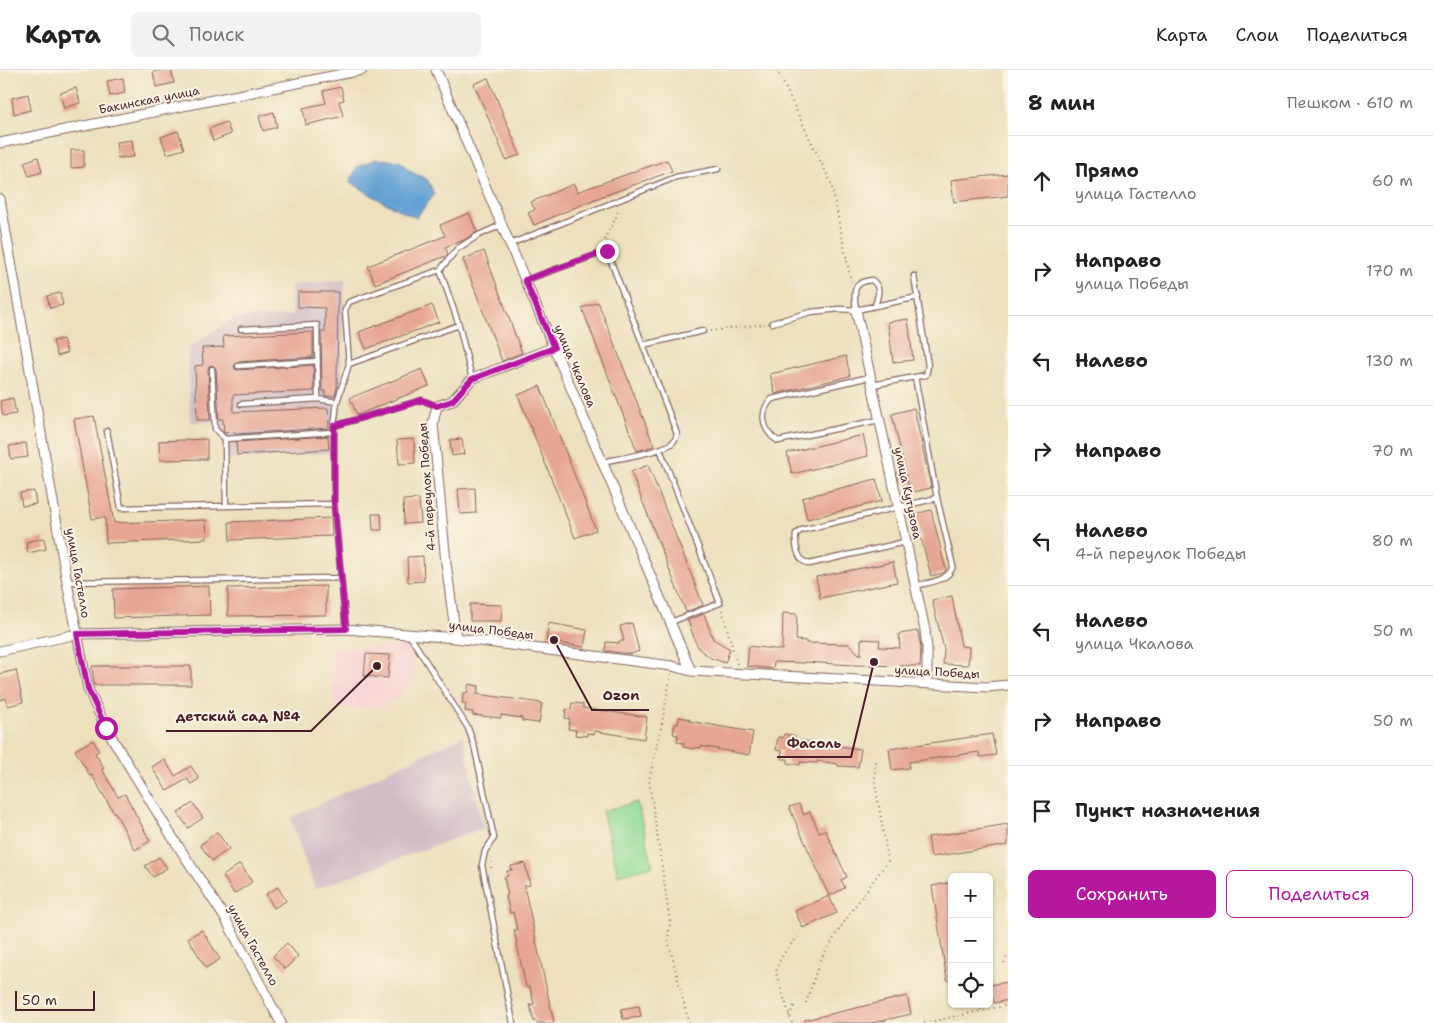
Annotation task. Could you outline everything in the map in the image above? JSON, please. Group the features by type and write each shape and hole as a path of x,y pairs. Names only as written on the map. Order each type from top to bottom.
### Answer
{"street":[{"name":"Бакинская улица","path":"0,143 362,70"},
{"name":"улица Чкалова","path":"436,70 691,671"},
{"name":"улица Гастелло","path":"0,199 67,582 88,689 106,728 171,835 225,918 281,1023"},
{"name":"улица Кутузова","path":"856,310 927,648 927,683"},
{"name":"4-й переулок Победы","path":"456,638 446,563 433,423 437,406 452,401 472,379 554,348"},
{"name":"улица Победы","path":"0,650 77,634 346,629 456,638 672,666 691,671 987,687 1008,685"}],"lane":[{"path":"510,244 676,177 718,169"},
{"path":"346,629 334,504 333,429 337,402 349,364 345,310 349,302 440,270 457,249 479,235 501,225"},
{"path":"525,280 607,251 677,434 676,440 672,444 660,449 602,462"},
{"path":"440,270 459,324 472,379"},
{"path":"879,420 778,441 770,436 765,426 763,414 766,404 772,399 871,381 926,375 928,366 914,276"},
{"path":"856,310 854,292 858,284 864,281 872,280 878,286 879,292 876,306"},
{"path":"772,323 811,312 839,309 856,310 918,297"},
{"path":"349,364 459,324"},
{"path":"241,329 317,325 318,399"},
{"path":"643,345 703,331"},
{"path":"238,366 318,361"},
{"path":"212,369 215,429 225,439 226,506"},
{"path":"915,377 937,498 953,566 951,573 945,578 915,586"},
{"path":"241,404 318,399 337,402"},
{"path":"225,439 333,429 422,400 437,406"},
{"path":"107,431 120,508 334,504"},
{"path":"660,449 720,603 670,622"},
{"path":"905,542 809,564 800,558 795,542 796,534 802,530 937,498"},
{"path":"67,582 340,578"},
{"path":"409,634 468,728 474,745 494,838 485,851 482,865 513,1023"}],"path":[{"path":"777,70 831,183 854,292"},
{"path":"607,251 604,242 606,234 618,216 617,201"},
{"path":"703,331 772,323"},
{"path":"720,603 740,674"},
{"path":"672,666 649,780 670,922 668,940 689,1023"},
{"path":"806,1003 820,960 850,913 888,861 875,782 875,759"},
{"path":"795,1005 789,1016 792,1023 787,1012 776,968 798,937"},
{"path":"1004,963 1008,954"},
{"path":"924,1023 1008,1005"}],"shaded area":[{"path":"345,280 341,393 334,453 228,459 218,423 190,422 188,348 234,318 292,316 291,285"},
{"path":"409,646 415,681 400,695 384,707 335,709 330,648"},
{"path":"463,736 483,828 315,889 290,818"}],"green space":[{"path":"637,802 653,866 618,875 602,811"}],"water":[{"path":"375,159 400,161 410,171 428,180 434,195 416,218 383,202 350,182 357,167"}],"building":[{"path":"171,70 174,83 156,87 153,72"},
{"path":"123,78 125,93 110,96 107,81"},
{"path":"488,78 520,155 506,160 474,84"},
{"path":"341,87 344,100 339,101 343,116 306,125 303,108 326,103 323,91"},
{"path":"76,88 80,103 64,108 60,93"},
{"path":"28,94 31,110 14,114 12,98"},
{"path":"274,112 277,127 263,131 259,116"},
{"path":"226,122 231,134 213,141 209,129"},
{"path":"178,131 184,149 167,154 161,137"},
{"path":"132,140 134,157 118,158 116,142"},
{"path":"71,150 84,150 84,167 71,168"},
{"path":"38,157 42,172 29,176 24,162"},
{"path":"667,160 672,171 595,199 534,225 528,213 535,210 531,202 574,184 577,192"},
{"path":"1008,174 1008,196 954,202 951,180"},
{"path":"469,213 477,232 464,240 445,247 448,254 446,256 375,284 368,266 445,236 440,225"},
{"path":"484,251 522,353 502,361 463,259"},
{"path":"298,292 338,292 337,387 335,396 325,396 325,391 322,391 321,332 325,332 325,308 298,307"},
{"path":"60,293 63,305 50,308 47,296"},
{"path":"598,302 654,446 637,451 582,308"},
{"path":"432,305 439,322 366,349 359,332"},
{"path":"908,319 913,360 893,362 888,322"},
{"path":"313,332 313,357 238,362 234,366 238,370 313,365 314,391 233,395 233,412 328,408 329,428 235,434 235,432 224,433 223,419 219,419 216,369 212,365 208,369 210,420 197,420 195,366 203,365 202,348 224,347 223,336"},
{"path":"63,339 67,353 57,356 53,341"},
{"path":"846,356 850,376 775,394 770,374"},
{"path":"422,369 429,386 357,415 350,398"},
{"path":"540,386 596,530 575,538 518,395"},
{"path":"13,398 16,414 3,416 0,401"},
{"path":"914,408 931,488 910,493 892,414"},
{"path":"94,416 114,523 206,520 207,539 106,543 105,517 92,519 74,419"},
{"path":"863,435 868,456 792,474 787,453"},
{"path":"328,436 329,449 237,455 236,442"},
{"path":"207,439 207,459 160,460 159,441"},
{"path":"414,439 415,463 399,464 397,440"},
{"path":"462,439 464,454 452,456 450,440"},
{"path":"26,443 28,457 11,459 9,446"},
{"path":"648,465 703,605 686,612 631,472"},
{"path":"876,479 882,501 807,519 802,498"},
{"path":"475,488 476,513 460,514 458,489"},
{"path":"34,491 36,504 22,506 20,493"},
{"path":"419,499 421,523 404,524 403,500"},
{"path":"931,510 946,570 943,573 931,576 915,514"},
{"path":"372,514 381,514 382,530 373,530"},
{"path":"331,518 332,536 230,540 229,522"},
{"path":"44,538 46,549 28,553 26,542"},
{"path":"423,556 424,581 408,582 407,557"},
{"path":"893,562 897,582 820,598 816,577"},
{"path":"209,586 210,615 114,618 113,589"},
{"path":"326,586 326,615 228,616 228,588"},
{"path":"952,596 961,646 969,647 968,665 943,664 944,649 932,600"},
{"path":"470,604 502,605 501,621 470,621"},
{"path":"783,613 797,614 796,640 806,641 806,643 849,644 861,656 861,639 880,640 879,647 900,648 899,634 918,631 921,648 920,666 774,662 773,669 747,666 749,646 782,650"},
{"path":"704,614 713,639 730,649 725,663 711,658 700,650 695,641 688,620"},
{"path":"549,623 587,630 584,647 546,641"},
{"path":"632,623 639,651 631,654 605,651 606,642 619,643 619,641 624,641 620,626"},
{"path":"366,654 390,655 388,678 364,676"},
{"path":"92,666 191,666 191,685 94,685"},
{"path":"16,670 23,702 8,706 6,698 0,700 0,674"},
{"path":"469,684 479,686 477,694 542,703 539,723 522,721 522,718 501,715 501,718 472,715 473,712 465,711 466,703 462,703 463,693 467,693"},
{"path":"572,703 583,704 583,708 647,717 644,739 594,731 594,734 587,733 587,736 575,735 576,730 568,729 570,719 565,718 566,709 571,710"},
{"path":"679,717 690,719 689,721 753,732 749,755 701,746 701,748 695,747 695,749 683,747 684,743 677,742 678,735 673,734"},
{"path":"784,734 795,736 795,740 861,749 858,767 838,766 838,764 817,761 817,763 800,762 800,765 788,763 788,759 781,759 782,751 776,750 778,737 783,738"},
{"path":"992,734 996,755 980,757 979,752 909,762 909,768 892,770 889,749"},
{"path":"93,740 99,751 95,753 104,768 102,769 118,797 125,794 150,841 135,850 115,812 75,750"},
{"path":"164,759 175,776 191,766 199,779 191,784 187,779 167,791 152,767"},
{"path":"193,803 203,818 188,828 178,813"},
{"path":"799,804 804,815 810,812 819,832 825,830 847,877 841,880 845,888 829,896 789,807"},
{"path":"1008,824 1008,845 931,857 928,837"},
{"path":"217,832 229,849 212,861 200,845"},
{"path":"159,857 167,868 153,877 145,866"},
{"path":"525,863 530,885 524,886 554,1023 537,1023 534,1021 530,1005 534,1004 530,987 526,987 514,930 517,930 513,912 510,913 506,896 508,895 504,877 508,876 507,871 512,870 511,866"},
{"path":"240,864 252,882 234,894 223,876"},
{"path":"948,883 948,980 947,980 932,886"},
{"path":"278,887 286,901 274,908 266,894"},
{"path":"829,896 837,913 803,928 795,911"},
{"path":"202,930 220,959 206,968 188,938"},
{"path":"287,943 298,956 285,969 273,956"},
{"path":"1008,982 1008,1000 994,1003 993,984"},
{"path":"907,996 911,1014 873,1023 805,1023 805,1020"},
{"path":"639,1006 641,1017 623,1019 621,1009"}],"place":[{"name":"Ozon","path":"554,640"},
{"name":"Фасоль","path":"874,662"},
{"name":"детский сад №4","path":"377,666"}],"route":[{"path":"106,728 88,689 77,634 346,629 334,504 334,426 422,400 437,406 452,401 472,379 554,348 525,280 607,251"}]}
